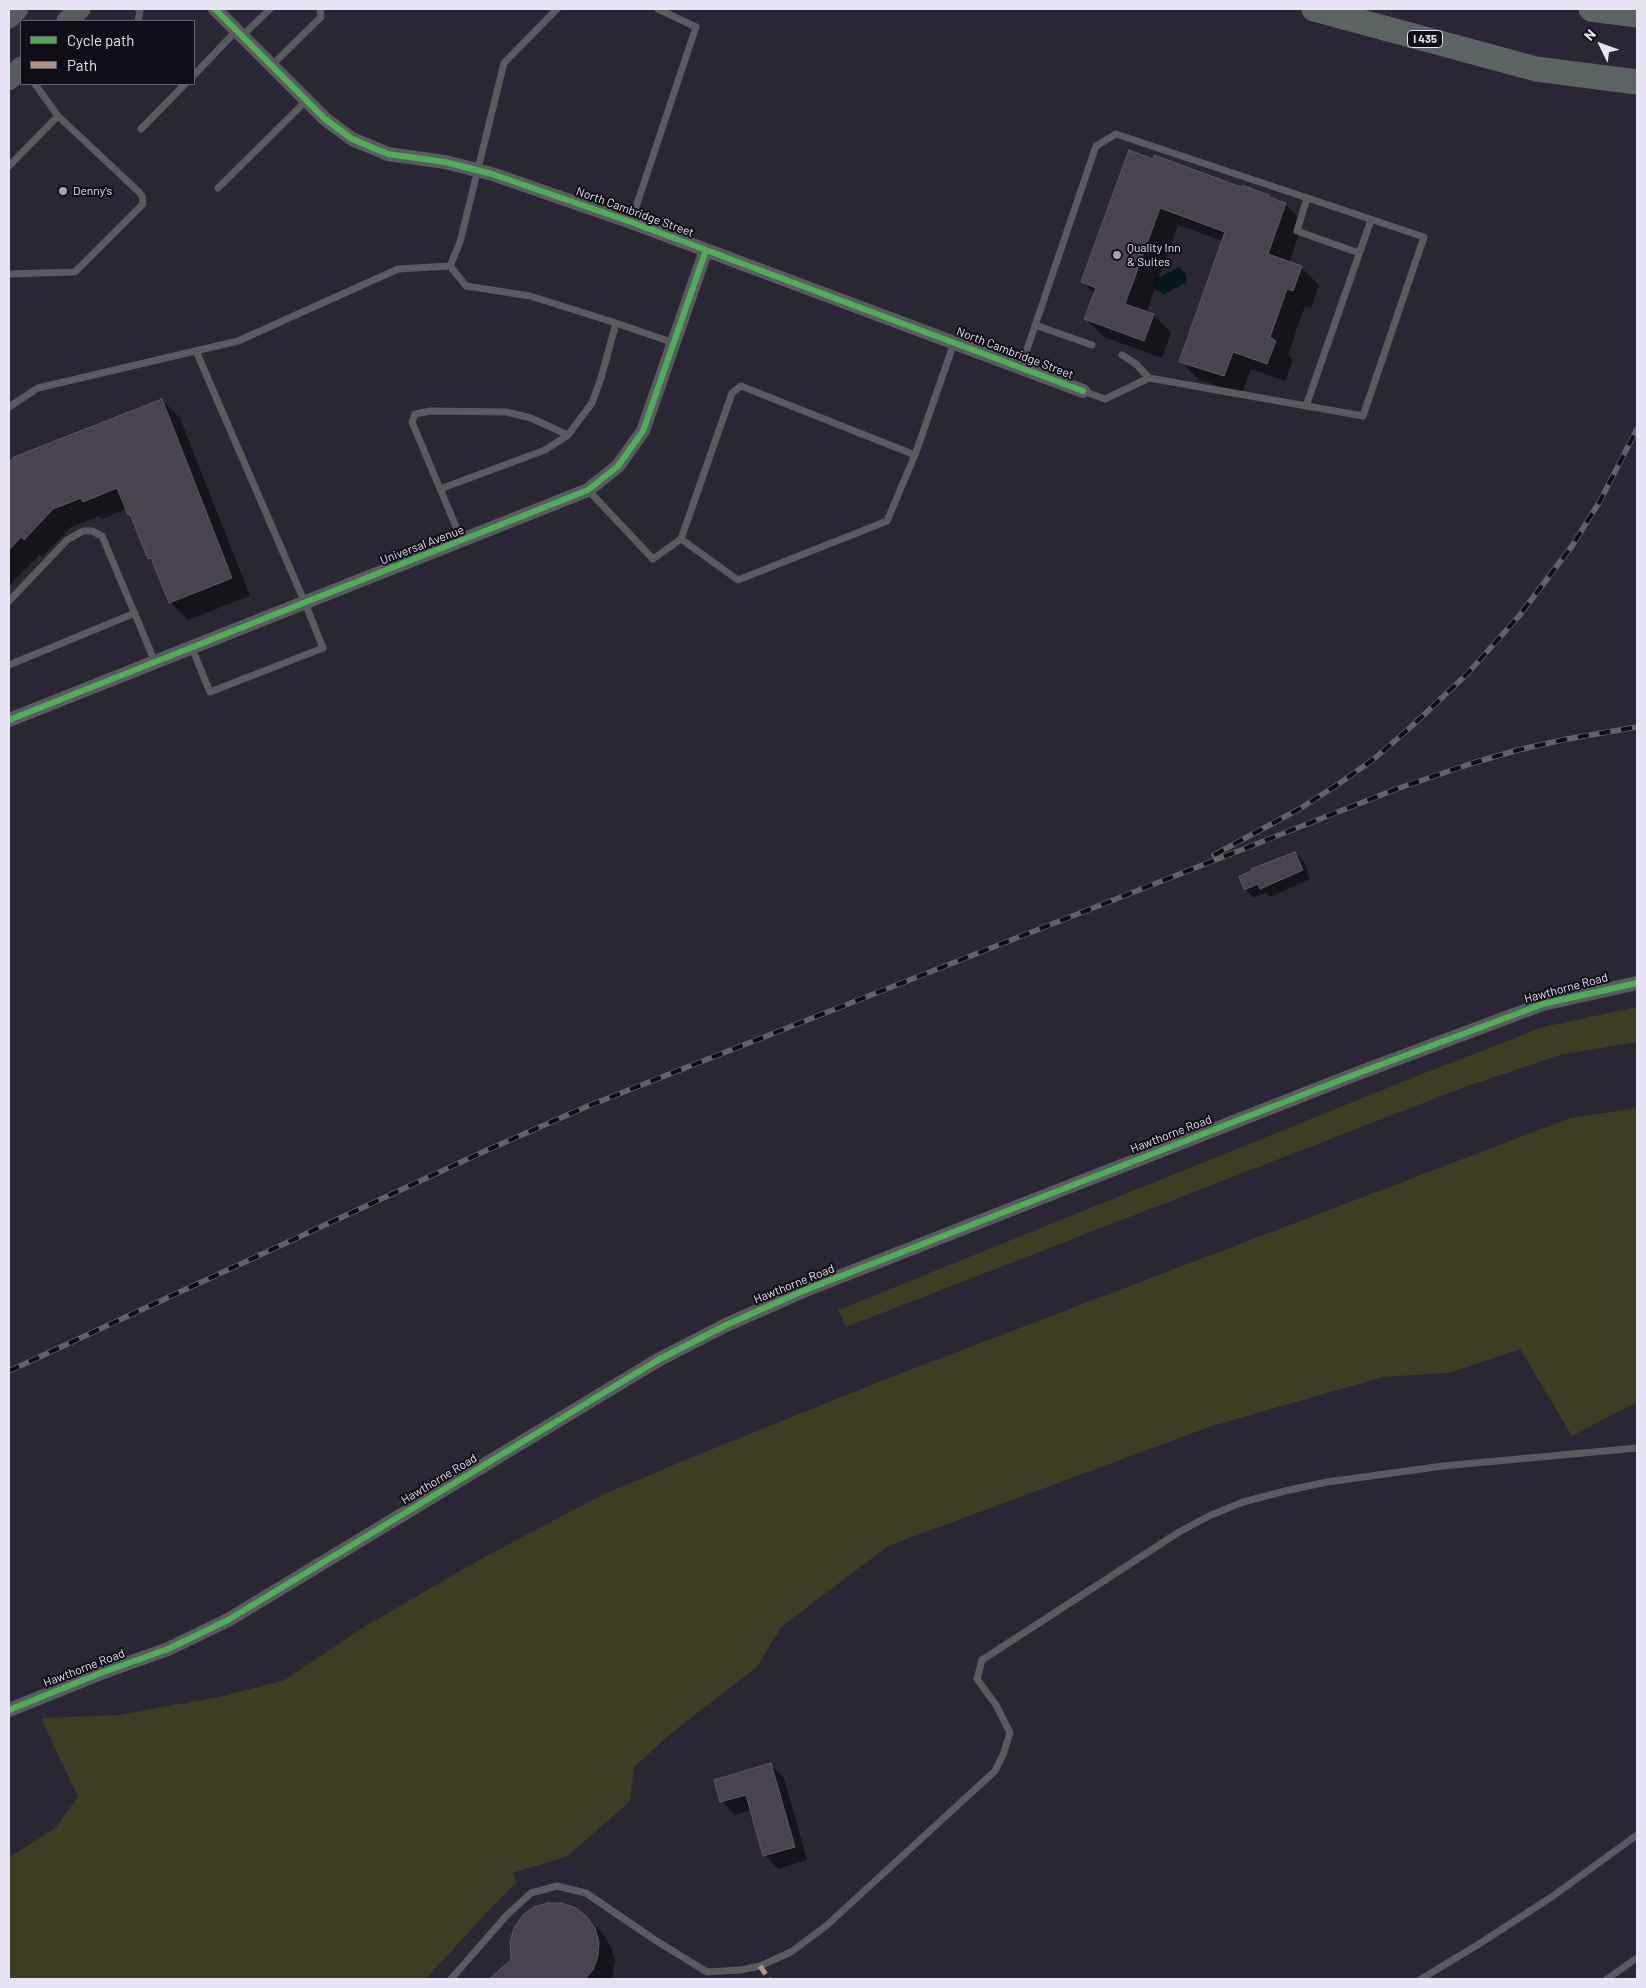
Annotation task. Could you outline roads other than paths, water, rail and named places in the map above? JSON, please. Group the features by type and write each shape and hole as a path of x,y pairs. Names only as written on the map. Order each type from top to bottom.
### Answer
{"highway":[{"name":"I 435","path":"1314,9 1536,69 1637,82"},
{"path":"1591,9 1637,14"}],"main road":[{"path":"9,18 18,9"},
{"path":"69,20 80,9"}],"street":[{"name":"North Cambridge Street","path":"215,9 325,119 360,143 388,154 445,162 477,170 631,222 1083,391"},
{"name":"Universal Avenue","path":"9,720 588,490 618,466 643,431 706,250"},
{"name":"Hawthorne Road","path":"9,1710 101,1673 168,1649 228,1620 658,1360 726,1325 803,1291 1374,1067 1543,1004 1637,983"}],"lane":[{"path":"195,74 239,33 270,9"},
{"path":"272,65 321,17 320,9"},
{"path":"450,266 460,242 504,62 557,9"},
{"path":"631,222 696,27 658,9"},
{"path":"9,274 75,272 143,204 142,196 139,192 58,116 36,85"},
{"path":"141,129 184,85"},
{"path":"218,188 307,100"},
{"path":"9,166 58,116"},
{"path":"1021,367 1096,146 1116,134 1424,237 1363,416 1148,378 1105,399 1083,391"},
{"path":"1307,198 1297,231 1360,253"},
{"path":"1306,406 1371,220"},
{"path":"450,266 466,286 530,296 674,343"},
{"path":"9,407 38,388 238,342 398,269 450,266"},
{"path":"440,489 545,450 568,434 592,403 616,323"},
{"path":"1035,324 1092,345"},
{"path":"681,539 738,580 887,521 915,455 954,342"},
{"path":"192,648 210,692 322,648 305,603 196,351"},
{"path":"1122,355 1136,364 1148,378"},
{"path":"588,490 652,559 681,539 732,393 741,386 915,455"},
{"path":"462,541 412,422 415,414 430,411 506,412 531,418 568,434"},
{"path":"9,600 67,540 83,531 92,531 102,536 155,662"},
{"path":"9,665 135,613"},
{"path":"451,1979 507,1915 531,1893 557,1886 586,1893 655,1940 707,1972 740,1970 760,1966 791,1952 826,1926 995,1771 1003,1755 1010,1733 996,1705 977,1679 982,1660 1179,1532 1209,1516 1243,1502 1326,1482 1443,1466 1637,1448"},
{"path":"1421,1979 1553,1896 1637,1835"},
{"path":"1607,1979 1637,1958"}],"railway":[{"path":"1214,855 1301,808 1374,759 1467,674 1519,616 1572,546 1600,501 1637,429"},
{"path":"9,1371 485,1151 588,1106 1399,788 1518,750 1567,739 1637,727"}],"place":[{"name":"Denny's","path":"63,191"},
{"name":"Quality Inn & Suites","path":"1117,255"}]}
